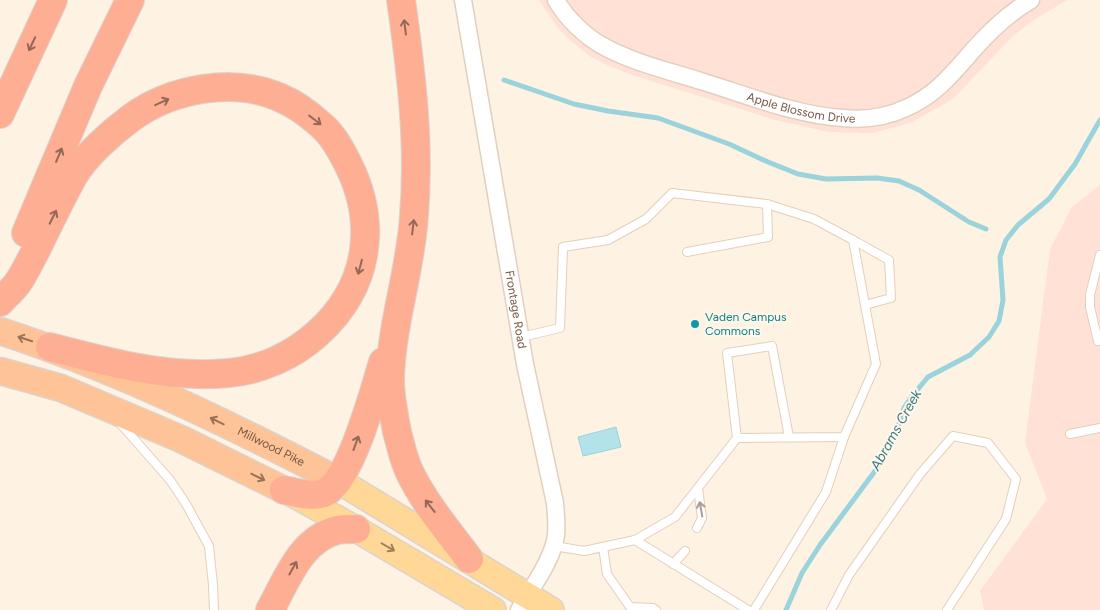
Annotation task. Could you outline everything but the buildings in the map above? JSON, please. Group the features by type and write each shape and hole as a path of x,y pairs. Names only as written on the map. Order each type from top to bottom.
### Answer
{"highway":[{"path":"0,114 53,0"},
{"path":"0,297 88,86 130,0"},
{"path":"401,0 412,96 415,170 414,215 392,357 390,381 392,409 400,445 410,473 424,498 469,559"},
{"path":"0,302 20,281 75,173 112,134 132,118 149,108 169,98 192,92 214,88 239,88 281,98 301,109 323,126 332,138 355,179 363,202 365,225 364,254 357,279 346,302 329,324 308,342 286,356 260,367 232,373 201,375 162,372 50,347"},
{"path":"0,371 61,388 181,439 284,490 304,494 318,494 326,492 339,481 351,457 366,416 399,310"},
{"name":"Millwood Pike","path":"0,331 50,347 180,403 339,481"},
{"path":"270,610 300,555 312,542 338,530 356,528"}],"main road":[{"name":"Millwood Pike","path":"339,481 469,559 523,602 550,610"},
{"path":"284,490 356,528 493,610"}],"street":[{"name":"Frontage Road","path":"463,0 521,336 557,521 554,546 523,602"},
{"name":"Apple Blossom Drive","path":"556,0 569,18 599,44 637,61 779,106 831,117 862,118 888,114 904,109 934,92 951,77 973,50 1001,22 1031,0"}],"lane":[{"path":"521,336 560,328 563,247 608,240 646,219 672,193 767,204 814,219 889,260 891,298 865,305"},
{"path":"687,252 768,237 767,204"},
{"path":"754,610 826,492 844,437 876,364 853,240"},
{"path":"1098,341 1090,307 1090,295 1100,255"},
{"path":"554,546 584,551 635,540 675,517 737,438 727,353 772,346 789,437"},
{"path":"106,407 170,480 186,504 209,546 214,610"},
{"path":"1070,434 1100,428"},
{"path":"831,610 849,574 920,474 953,436 988,443 1016,479 1006,519 947,610"},
{"path":"737,438 844,437"},
{"path":"697,528 702,518 698,489"},
{"path":"635,540 748,610"},
{"path":"603,547 607,574 629,608 653,608 656,610"},
{"path":"673,564 685,551"}],"shaded area":[{"path":"539,0 1067,0 1034,20 1013,36 954,98 910,123 873,133 863,133 829,132 775,120 609,66 591,57 573,43 558,28"},
{"path":"1100,185 1100,610 984,610 980,591 1047,499 1025,443 1050,249 1072,207"}],"water":[{"path":"616,427 621,447 583,456 578,437"}],"waterway":[{"path":"504,80 574,104 658,118 729,144 798,174 826,179 877,178 899,181 919,190 969,222 986,229"},
{"name":"Abrams Creek","path":"786,610 802,573 820,545 875,471 894,439 904,408 913,395 928,377 970,355 989,337 999,321 1003,300 1000,257 1006,240 1018,225 1049,199 1075,164 1100,120"}],"place":[{"name":"Vaden Campus Commons","path":"695,324"}]}
